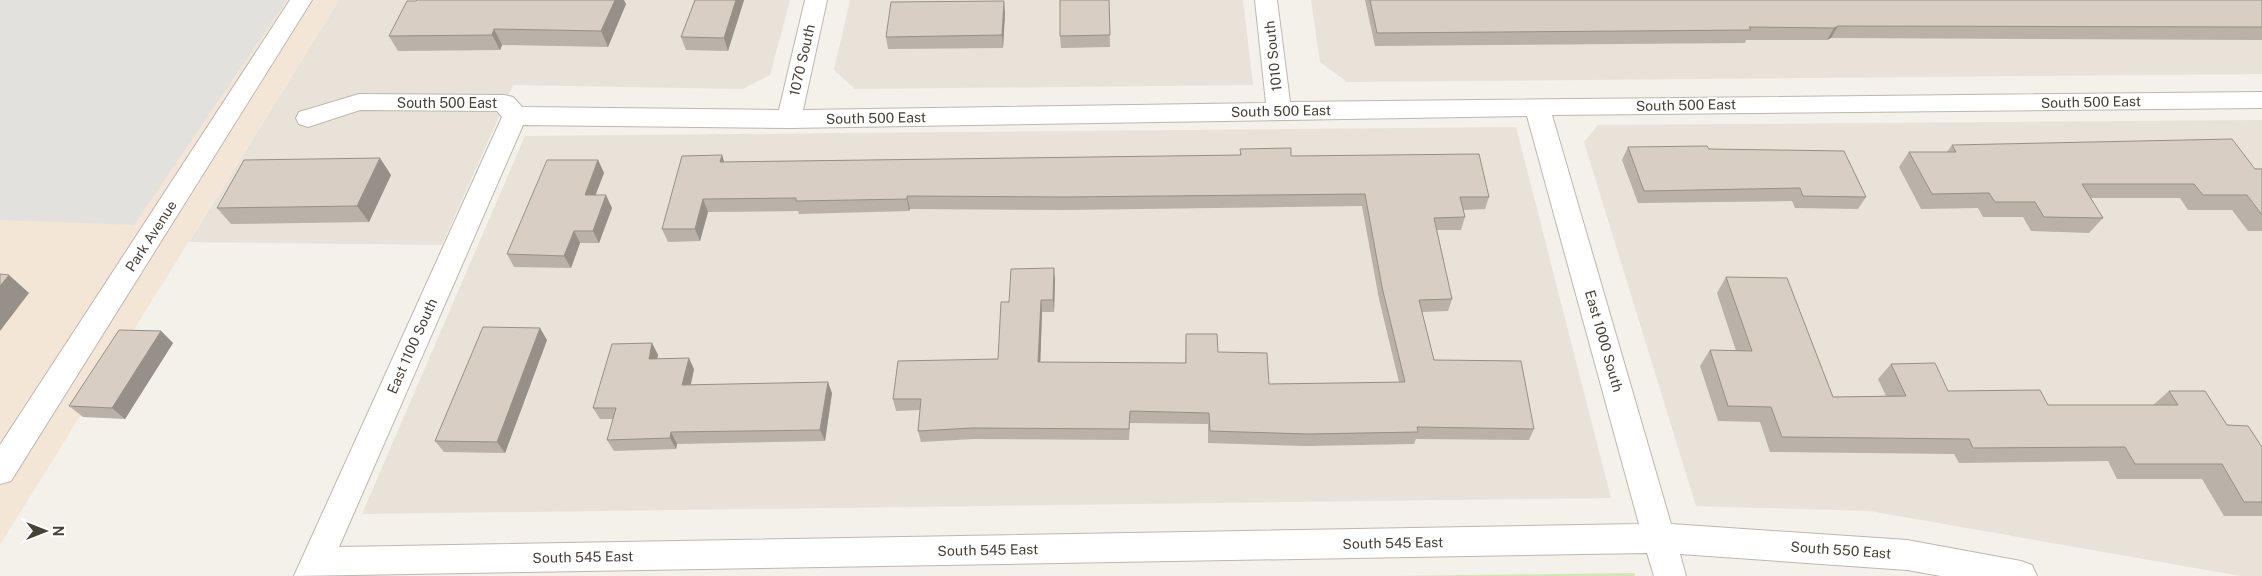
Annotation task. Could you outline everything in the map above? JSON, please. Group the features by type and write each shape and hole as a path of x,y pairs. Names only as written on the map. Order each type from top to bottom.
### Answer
{"street":[{"name":"Park Avenue","path":"0,471 301,0"},
{"name":"1070 South","path":"789,119 816,0"},
{"name":"1010 South","path":"1266,0 1279,112"},
{"name":"South 500 East","path":"308,118 359,102 504,104 515,116 789,119 1537,107 2262,100"},
{"name":"East 1000 South","path":"1537,107 1670,576"},
{"name":"East 1100 South","path":"313,569 515,116"},
{"name":"South 545 East","path":"313,569 1659,538"},
{"name":"South 550 East","path":"1659,538 1907,555 2021,576"}],"shaded area":[{"path":"0,0 339,0 0,545"},
{"path":"0,0 287,0 134,225 0,220"},
{"path":"339,0 790,0 770,75 743,89 513,85 442,245 189,242"},
{"path":"850,0 1243,0 1253,85 855,89 834,70"},
{"path":"1311,0 2262,0 2262,74 1347,82 1320,62"},
{"path":"2262,120 2262,576 2241,576 1870,511 1696,506 1584,142 1598,125"},
{"path":"1516,127 1611,498 362,514 525,136"}],"green space":[{"path":"1634,573 1635,576 1397,576"}],"building":[{"path":"615,0 601,31 494,29 492,35 389,36 407,1"},
{"path":"695,0 736,0 724,38 681,37"},
{"path":"1060,0 1109,0 1110,35 1060,36"},
{"path":"1370,0 2262,0 2262,27 1838,26 1834,28 1749,27 1751,30 1377,33"},
{"path":"1004,1 1002,35 886,37 891,2"},
{"path":"2232,139 2255,169 2262,169 2262,215 2247,195 2203,195 2194,184 2082,184 2103,218 2044,217 2035,202 1995,202 1989,193 1932,194 1909,152 1956,152 1952,145"},
{"path":"1707,146 1709,149 1844,151 1866,197 1803,196 1800,188 1644,191 1628,147"},
{"path":"1291,148 1291,156 1479,154 1489,197 1460,197 1465,217 1434,218 1452,299 1419,300 1434,360 1521,361 1534,429 1417,427 1418,432 1308,434 1210,431 1209,413 1130,411 1129,429 972,428 918,431 921,399 893,399 898,361 998,359 1001,302 1009,302 1011,269 1054,268 1053,300 1041,300 1038,362 1186,363 1186,334 1217,334 1218,352 1267,353 1269,384 1405,382 1382,287 1365,194 1063,197 907,196 907,199 796,201 796,198 703,199 695,229 662,229 682,156 722,155 720,162 1241,155 1240,149"},
{"path":"380,158 357,206 217,208 244,160"},
{"path":"547,160 598,160 585,195 606,195 593,231 574,231 564,256 507,254"},
{"path":"0,274 9,275 0,286"},
{"path":"1726,277 1787,278 1833,397 1906,396 1891,364 1935,363 1948,391 2040,390 2048,405 2178,405 2169,391 2205,391 2227,425 2248,426 2262,447 2262,502 2244,502 2222,464 2135,464 2125,447 1973,448 1969,439 1782,437 1771,407 1728,406 1710,350 1752,351"},
{"path":"483,327 540,328 497,442 435,441"},
{"path":"119,330 161,331 112,408 69,406"},
{"path":"652,343 649,359 689,358 682,385 828,382 820,430 671,432 670,438 607,440 616,408 593,408 612,344"}]}
